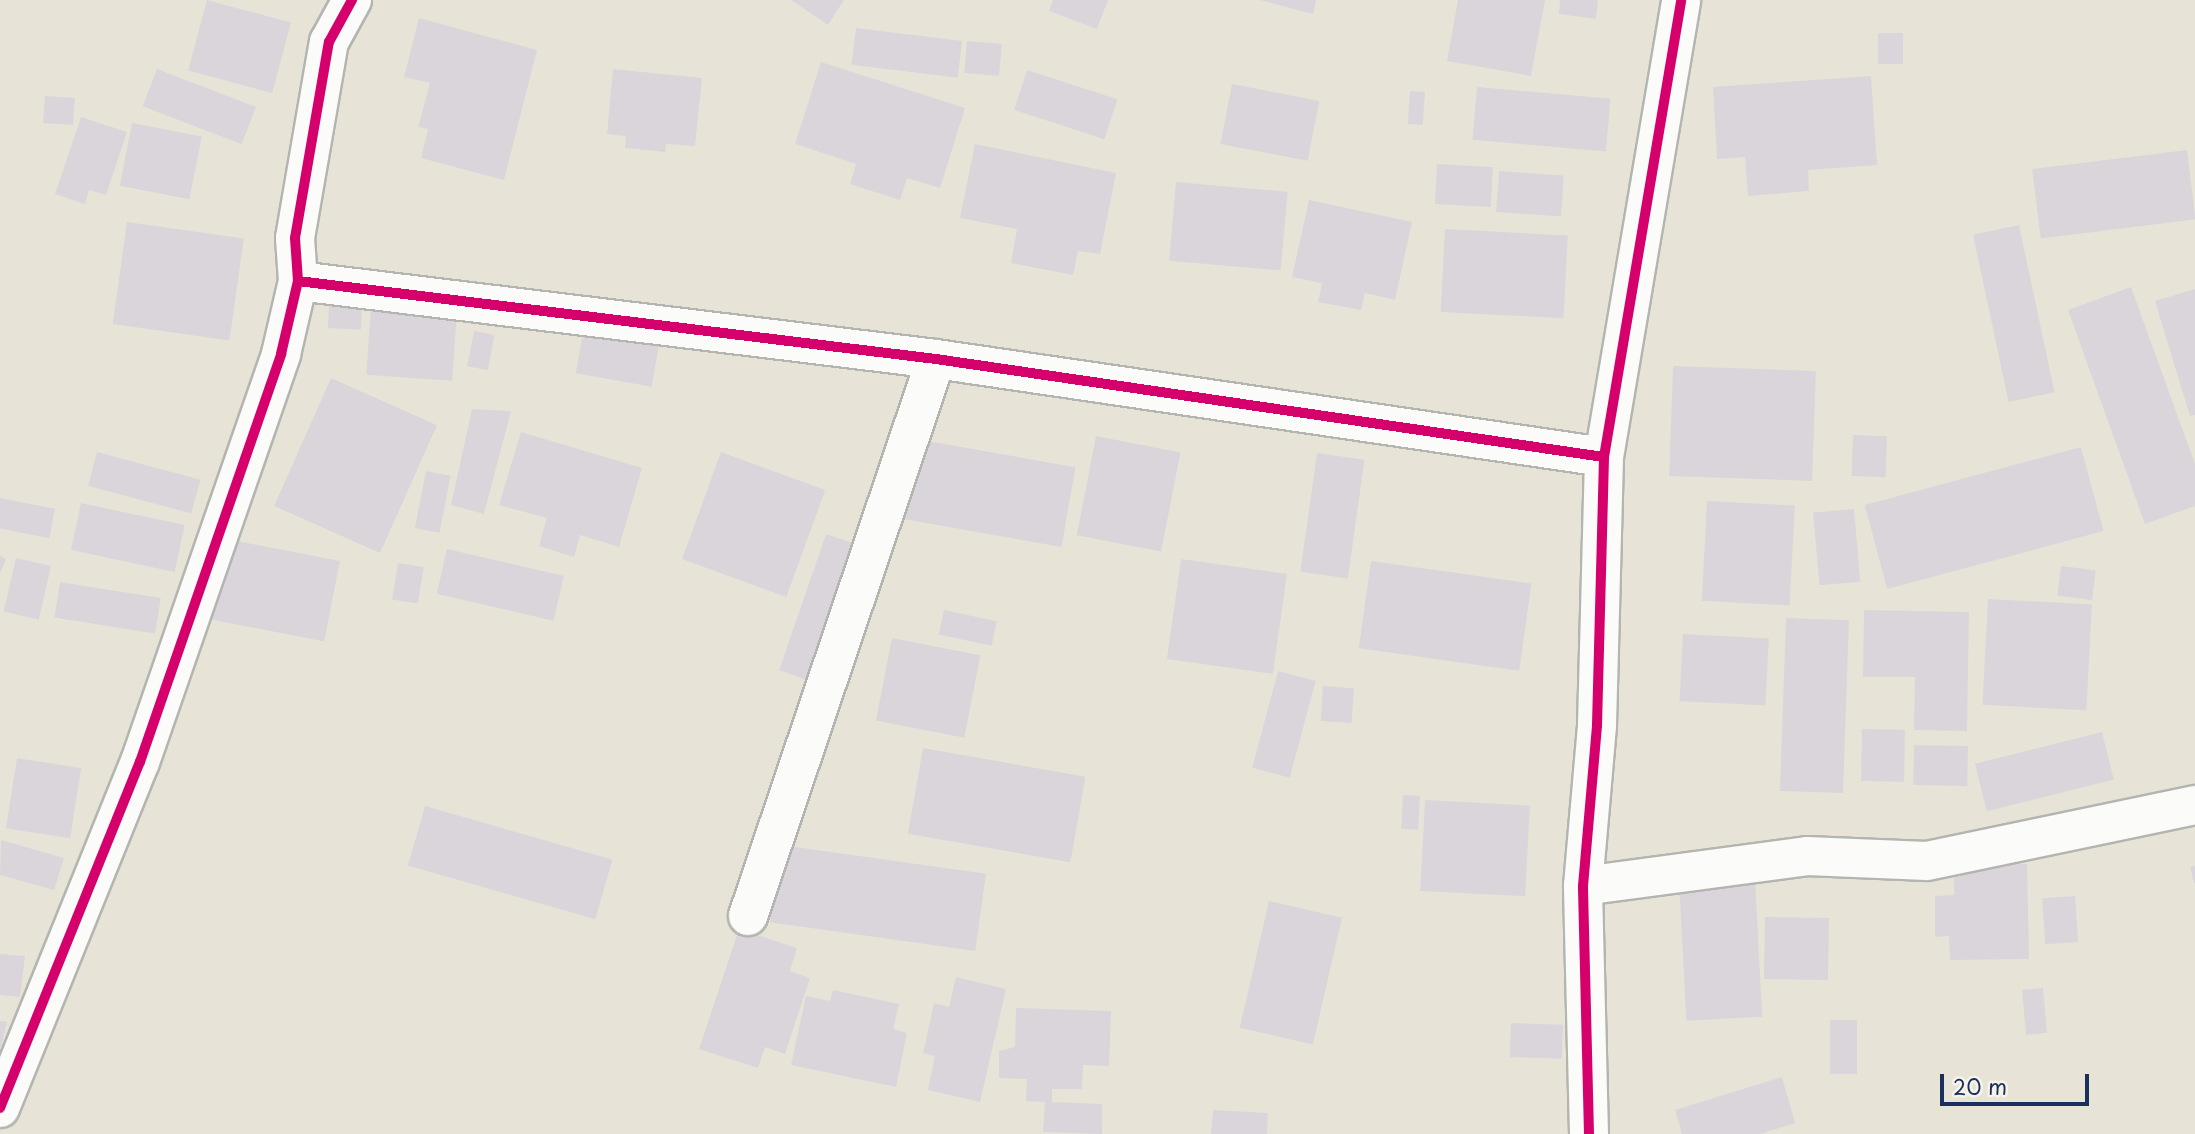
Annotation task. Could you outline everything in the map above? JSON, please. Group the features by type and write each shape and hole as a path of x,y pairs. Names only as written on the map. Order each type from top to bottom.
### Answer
{"street":[{"path":"0,1108 140,762 281,354 298,281 295,238 329,42 352,0"},
{"path":"1589,1134 1583,886 1597,724 1604,457 1681,0"},
{"path":"298,281 936,359 1604,457"},
{"path":"748,916 936,359"},
{"path":"1583,886 1807,856 1927,861 2195,806"}],"building":[{"path":"207,0 291,23 272,93 188,71"},
{"path":"791,0 844,0 828,25"},
{"path":"1053,0 1108,0 1097,29 1049,11"},
{"path":"1260,0 1316,0 1313,14"},
{"path":"1458,0 1545,0 1531,76 1447,61"},
{"path":"1560,0 1598,0 1596,19 1559,14"},
{"path":"419,18 537,50 504,180 421,158 428,129 418,127 430,83 404,77"},
{"path":"856,28 962,41 958,78 851,65"},
{"path":"1878,33 1903,33 1903,64 1878,64"},
{"path":"967,41 1002,44 999,76 964,73"},
{"path":"821,62 965,108 940,188 907,178 900,200 850,184 856,164 795,144"},
{"path":"157,69 256,107 242,144 143,106"},
{"path":"613,69 702,78 695,146 666,144 665,152 625,148 626,136 607,134"},
{"path":"1027,70 1117,99 1104,139 1014,110"},
{"path":"1871,76 1877,165 1808,170 1809,191 1748,196 1745,157 1717,159 1713,87"},
{"path":"1232,84 1319,101 1308,161 1220,144"},
{"path":"1477,87 1610,99 1606,151 1472,140"},
{"path":"1410,91 1425,92 1423,125 1408,124"},
{"path":"45,96 75,98 73,125 43,123"},
{"path":"81,117 127,132 106,195 89,190 85,204 55,194"},
{"path":"132,123 202,137 189,199 120,186"},
{"path":"975,144 1116,173 1100,254 1078,251 1073,275 1011,263 1017,229 960,218"},
{"path":"2187,150 2195,220 2041,238 2032,169"},
{"path":"1437,164 1493,167 1491,207 1435,204"},
{"path":"1499,171 1564,176 1561,216 1496,212"},
{"path":"1176,182 1288,192 1281,270 1169,261"},
{"path":"1309,200 1412,222 1395,300 1365,293 1361,310 1318,302 1322,283 1292,277"},
{"path":"127,222 244,238 230,340 113,324"},
{"path":"2019,225 2055,392 2009,402 1973,235"},
{"path":"1445,229 1568,235 1563,318 1441,312"},
{"path":"2131,287 2195,464 2195,506 2145,524 2068,310"},
{"path":"2195,289 2195,415 2190,416 2155,301"},
{"path":"372,293 458,299 452,381 366,375"},
{"path":"329,305 362,307 361,330 328,328"},
{"path":"584,327 660,340 652,387 576,373"},
{"path":"474,331 495,335 488,370 467,366"},
{"path":"1673,366 1816,371 1812,481 1669,476"},
{"path":"331,378 437,425 380,553 274,506"},
{"path":"472,409 511,411 484,514 451,505"},
{"path":"521,432 642,468 619,547 580,535 574,557 539,546 547,518 499,505"},
{"path":"1853,435 1887,436 1886,477 1852,476"},
{"path":"1096,436 1180,452 1161,552 1077,535"},
{"path":"916,439 1076,467 1061,547 902,519"},
{"path":"2081,447 2104,531 1887,589 1865,505"},
{"path":"97,452 200,480 191,514 88,486"},
{"path":"721,452 825,490 786,597 682,559"},
{"path":"1317,453 1365,460 1348,579 1300,572"},
{"path":"426,471 451,476 439,533 415,528"},
{"path":"0,498 55,509 49,538 0,529"},
{"path":"1707,501 1795,506 1790,605 1702,601"},
{"path":"81,503 185,525 175,572 71,550"},
{"path":"1854,509 1860,582 1820,585 1813,513"},
{"path":"826,534 855,544 808,680 779,670"},
{"path":"227,539 340,561 324,641 211,619"},
{"path":"447,549 564,576 554,621 437,594"},
{"path":"0,556 6,559 0,573"},
{"path":"16,558 51,566 39,620 4,612"},
{"path":"1181,559 1287,574 1273,674 1167,659"},
{"path":"1371,561 1531,584 1519,671 1359,648"},
{"path":"398,563 424,567 418,604 392,600"},
{"path":"2061,566 2096,570 2092,600 2057,596"},
{"path":"60,582 161,598 155,634 54,618"},
{"path":"1988,599 2092,604 2086,710 1982,705"},
{"path":"944,610 997,621 992,646 939,634"},
{"path":"1864,610 1969,612 1967,731 1914,730 1915,677 1863,677"},
{"path":"1786,618 1849,620 1843,793 1780,791"},
{"path":"1683,634 1769,639 1765,705 1679,701"},
{"path":"892,638 980,655 964,738 876,720"},
{"path":"1278,671 1316,681 1290,778 1252,768"},
{"path":"1323,686 1354,688 1351,723 1321,721"},
{"path":"1862,729 1905,730 1904,782 1861,781"},
{"path":"2102,732 2114,780 1987,811 1975,764"},
{"path":"1914,745 1968,746 1967,786 1913,785"},
{"path":"923,748 1085,777 1070,862 908,834"},
{"path":"17,758 81,768 70,838 6,828"},
{"path":"1403,795 1420,796 1418,830 1401,829"},
{"path":"1425,800 1530,805 1525,896 1420,891"},
{"path":"425,806 612,860 595,919 408,866"},
{"path":"1,840 64,858 54,890 0,875"},
{"path":"781,845 986,874 975,951 770,922"},
{"path":"2027,864 2029,959 1950,960 1949,936 1935,937 1935,896 1954,895 1954,865"},
{"path":"2195,866 2195,883 2194,883 2190,867"},
{"path":"1755,879 1762,1017 1686,1021 1679,883"},
{"path":"2075,896 2078,942 2045,944 2042,898"},
{"path":"1269,901 1342,918 1313,1045 1240,1028"},
{"path":"1765,917 1829,918 1828,980 1764,979"},
{"path":"739,929 797,948 790,971 810,978 785,1054 765,1047 758,1068 699,1049"},
{"path":"0,954 25,956 20,997 0,995"},
{"path":"956,977 1006,989 980,1102 928,1090 935,1056 923,1053 934,1003 949,1007"},
{"path":"2043,988 2047,1033 2026,1035 2022,990"},
{"path":"833,990 899,1004 893,1029 907,1033 896,1087 791,1065 806,996 830,1001"},
{"path":"1016,1008 1111,1011 1109,1066 1083,1065 1082,1089 1052,1089 1052,1102 1102,1104 1102,1134 1043,1132 1045,1102 1026,1101 1027,1079 999,1078 999,1051 1015,1047"},
{"path":"1830,1020 1857,1020 1857,1074 1830,1074"},
{"path":"0,1021 7,1022 1,1047 0,1046"},
{"path":"1511,1023 1563,1025 1562,1059 1510,1057"},
{"path":"1782,1077 1795,1123 1760,1134 1682,1134 1675,1110"},
{"path":"1213,1110 1268,1113 1267,1134 1211,1134"}],"cycle path":[{"path":"0,1108 140,762 281,354 298,281 295,238 329,42 352,0"},
{"path":"1589,1134 1583,886 1597,725 1604,457 1681,0"},
{"path":"298,281 936,359 1604,457"}]}
